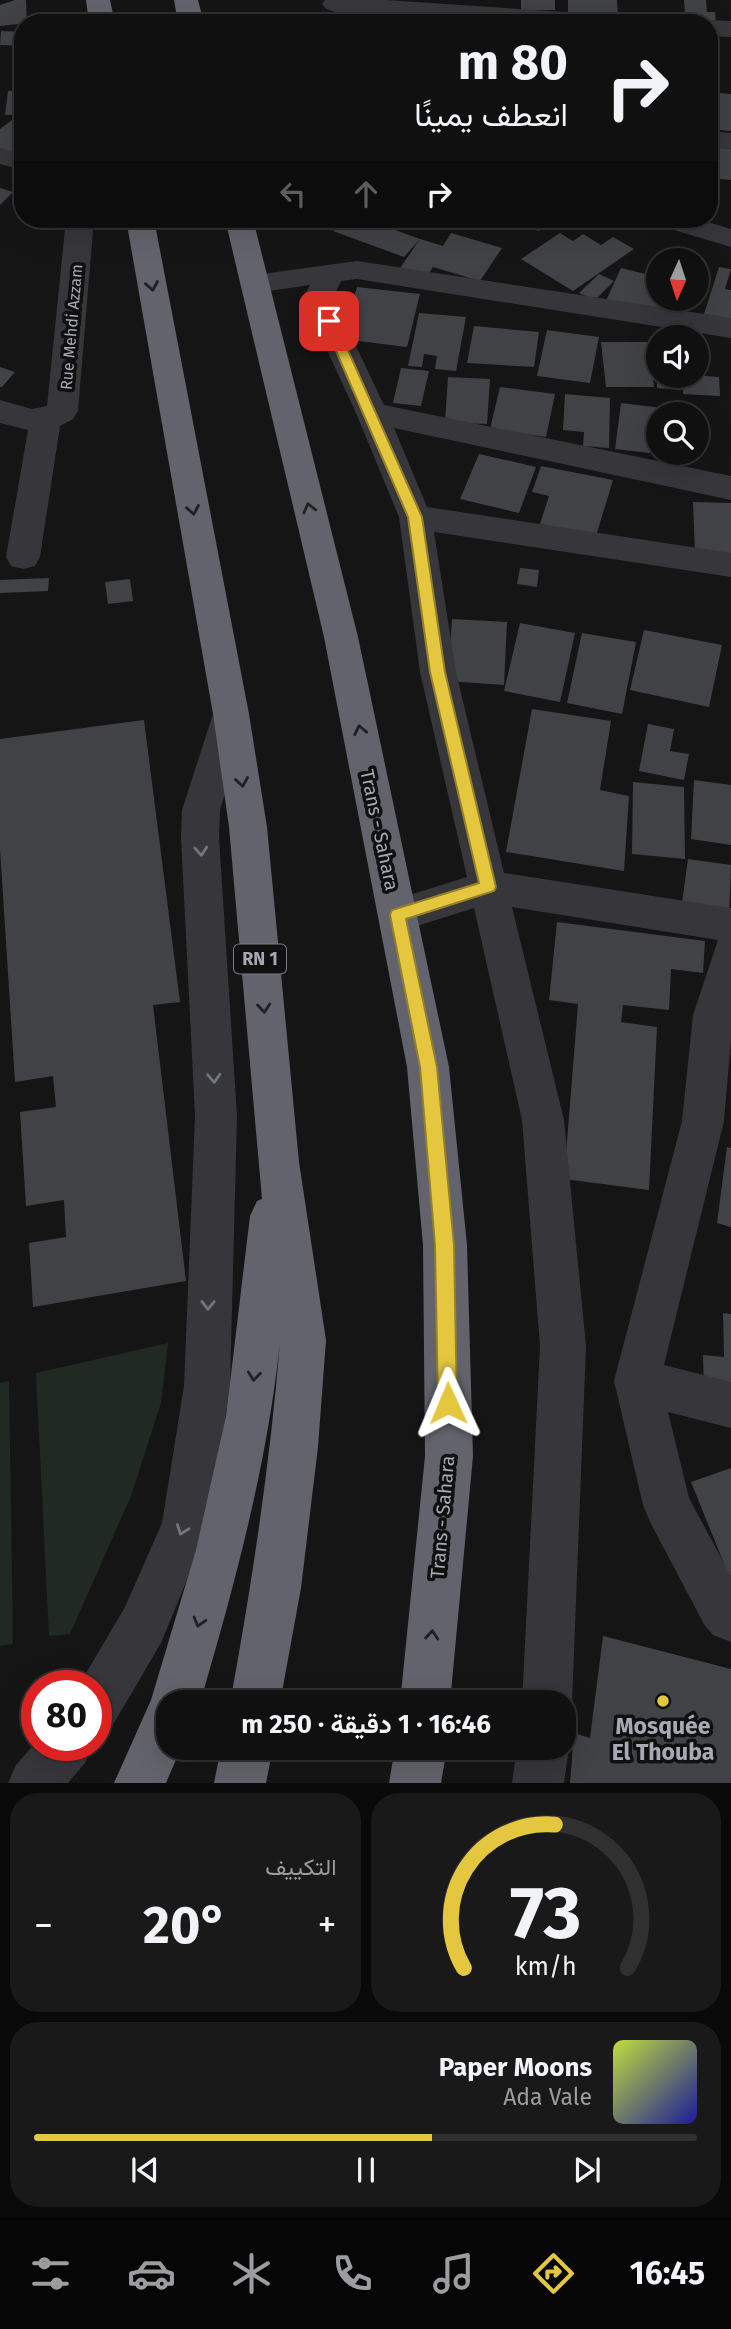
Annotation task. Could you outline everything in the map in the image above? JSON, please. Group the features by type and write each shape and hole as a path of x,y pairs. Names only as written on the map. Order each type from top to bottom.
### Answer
{"highway":[{"name":"RN 1","path":"142,228 231,714 248,827 278,1162 303,1340 295,1447 276,1588 257,1690"},
{"name":"Trans - Sahara","path":"241,228 341,636 428,1067 444,1245 449,1455 426,1690"},
{"path":"179,1690 220,1550 249,1416 278,1162"},
{"path":"140,1783 156,1746"},
{"path":"240,1783 245,1760"}],"street":[{"path":"337,9 434,14"},
{"name":"Rue Mehdi Azzam","path":"46,421 62,411 64,404 79,228"},
{"path":"697,228 731,238"},
{"path":"255,284 357,270 731,328"},
{"path":"331,273 318,298 372,413 415,517 438,672 543,1120 563,1346 548,1690"},
{"path":"0,411 25,419 46,421 23,557"},
{"path":"372,413 731,488"},
{"path":"415,517 731,565"},
{"path":"112,1678 144,1625 186,1524 207,1386 216,1116 200,837 201,810 231,714"},
{"path":"398,915 488,887 731,925"},
{"path":"731,952 713,1016 717,1125 637,1381 667,1505 722,1609 731,1617"},
{"path":"637,1381 731,1405"},
{"path":"538,1783 541,1760"},
{"path":"34,1783 53,1761"}],"shaded area":[{"path":"168,1343 161,1403 131,1496 70,1634 49,1636 36,1373"},
{"path":"9,1381 13,1644 0,1646 0,1383"}],"building":[{"path":"26,0 27,14 14,14 14,24 0,26 0,5"},
{"path":"521,0 555,0 555,10 521,10"},
{"path":"568,0 617,0 618,14 568,14"},
{"path":"684,0 706,0 707,12 715,14 685,14"},
{"path":"1,31 14,32 14,46 0,45"},
{"path":"8,91 14,91 14,115 5,115"},
{"path":"718,93 731,94 731,131 718,130"},
{"path":"14,118 14,155 0,148 0,129"},
{"path":"718,148 731,149 731,180 718,179"},
{"path":"0,188 13,192 0,205"},
{"path":"336,228 390,228 420,239 404,257 333,231"},
{"path":"451,233 502,248 480,281 433,267 425,279 398,271 420,239 443,246"},
{"path":"560,233 573,241 583,234 601,245 613,237 634,249 573,291 521,259"},
{"path":"719,267 731,269 725,289 731,290 731,319 704,314 709,312 709,298"},
{"path":"621,268 646,274 646,312 667,312 665,317 605,303"},
{"path":"599,274 614,281 595,300 579,293"},
{"path":"357,287 420,294 407,347 342,339"},
{"path":"419,313 466,317 456,371 435,369 437,356 424,354 422,367 408,366"},
{"path":"474,326 539,332 534,367 467,363"},
{"path":"547,330 599,337 590,383 537,376"},
{"path":"601,342 646,342 646,387 606,387"},
{"path":"0,367 15,372 2,387 0,387"},
{"path":"401,368 429,371 421,406 393,403"},
{"path":"709,376 719,377 720,396 683,394 683,390 657,388 709,388"},
{"path":"448,377 490,379 487,424 445,422"},
{"path":"500,387 555,394 546,437 490,429"},
{"path":"565,394 610,398 609,448 583,446 584,432 563,430"},
{"path":"621,403 646,406 646,453 615,449"},
{"path":"479,454 536,467 519,513 460,499"},
{"path":"541,466 613,480 596,536 540,524 549,496 532,492"},
{"path":"693,502 731,503 731,553 695,551"},
{"path":"520,568 539,570 537,587 517,584"},
{"path":"49,578 48,591 0,593 0,580"},
{"path":"130,579 133,601 108,604 105,582"},
{"path":"452,619 507,622 504,685 448,681"},
{"path":"520,623 575,633 560,702 504,691"},
{"path":"644,630 722,645 709,707 630,690"},
{"path":"582,633 636,642 622,714 567,703"},
{"path":"532,709 611,721 600,790 629,796 624,871 506,852"},
{"path":"144,720 180,1002 153,1005 186,1281 33,1307 29,1243 66,1237 64,1200 26,1206 20,1112 56,1107 53,1076 15,1082 0,849 0,739"},
{"path":"648,724 674,729 670,751 689,754 684,780 639,771"},
{"path":"694,780 731,785 731,845 691,839"},
{"path":"633,782 684,787 685,859 632,854"},
{"path":"688,859 731,865 729,918 681,910"},
{"path":"557,922 705,941 703,973 671,969 669,1010 623,1005 621,1022 657,1027 649,1190 564,1179 578,1004 549,1000"},
{"path":"727,1147 731,1148 731,1227 717,1223"},
{"path":"723,1313 731,1314 731,1393 704,1391 703,1355 724,1357"},
{"path":"731,1468 731,1581 691,1482"},
{"name":"Mosquée El Thouba","path":"603,1636 731,1669 731,1783 570,1783 572,1760 576,1760 576,1734 590,1738"}],"place":[{"name":"Mosquée El Thouba","path":"663,1701"}],"route":[{"path":"329,321 372,413 415,517 438,672 488,887 398,915 428,1067 444,1245 448,1403"}]}
